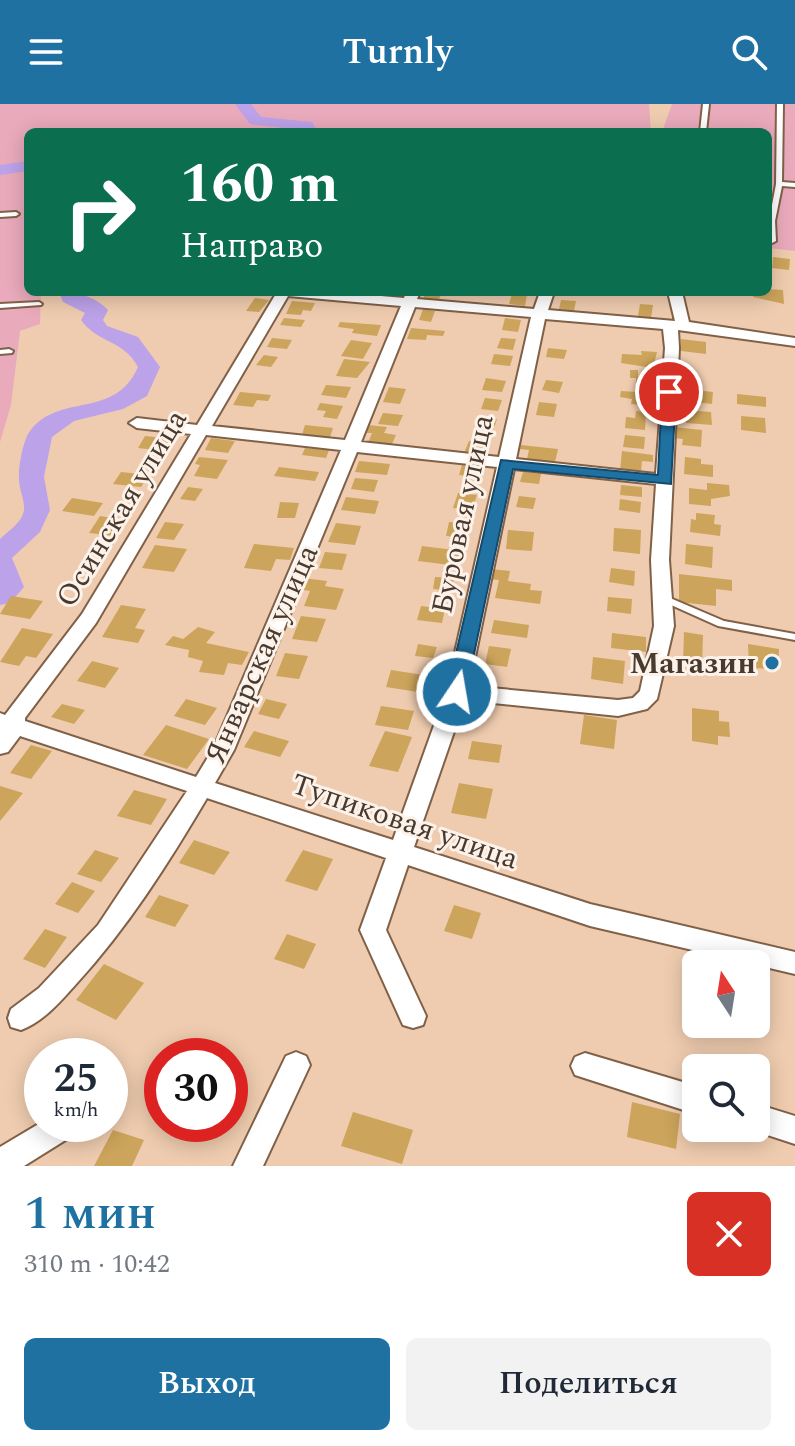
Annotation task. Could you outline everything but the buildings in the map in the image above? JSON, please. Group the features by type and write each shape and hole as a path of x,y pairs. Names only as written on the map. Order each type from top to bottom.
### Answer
{"street":[{"name":"Осинская улица","path":"5,731 89,618 283,296"},
{"path":"387,296 795,342"},
{"name":"Буровая улица","path":"413,1016 373,930 398,850 410,826 457,692 546,296"},
{"path":"457,692 618,708 643,702 650,694 658,668 664,626 660,560 666,480 664,449 672,348 677,327 675,296"},
{"name":"Январская улица","path":"21,1018 48,996 107,933 200,788 238,718 412,297"},
{"path":"137,423 666,480"},
{"name":"Тупиковая улица","path":"5,731 398,850 590,915 795,963"},
{"path":"248,1166 296,1065"},
{"path":"585,1066 682,1096"},
{"path":"770,1122 795,1130"},
{"path":"0,1164 36,1142"}],"lane":[{"path":"703,128 706,104"},
{"path":"772,241 772,221 779,184 780,104"},
{"path":"779,184 795,185"},
{"path":"0,215 16,214"},
{"path":"0,306 39,304"},
{"path":"663,598 722,624 795,637"}],"shaded area":[{"path":"0,104 649,104 651,128 24,128 24,296 41,296 40,324 20,331 11,405 0,442"},
{"path":"672,104 795,104 795,251 772,248 772,128 663,128"}],"waterway":[{"path":"243,104 256,121 306,125 308,128"},
{"path":"0,170 24,167"},
{"path":"0,554 30,526 37,510 31,477 40,434 66,416 115,404 139,391 149,367 130,342 100,331 92,320 97,310 70,296"},
{"path":"0,560 10,587 0,596"}],"place":[{"name":"Магазин","path":"772,663"}],"route":[{"path":"457,692 507,463 666,480 664,449 669,392"}]}
